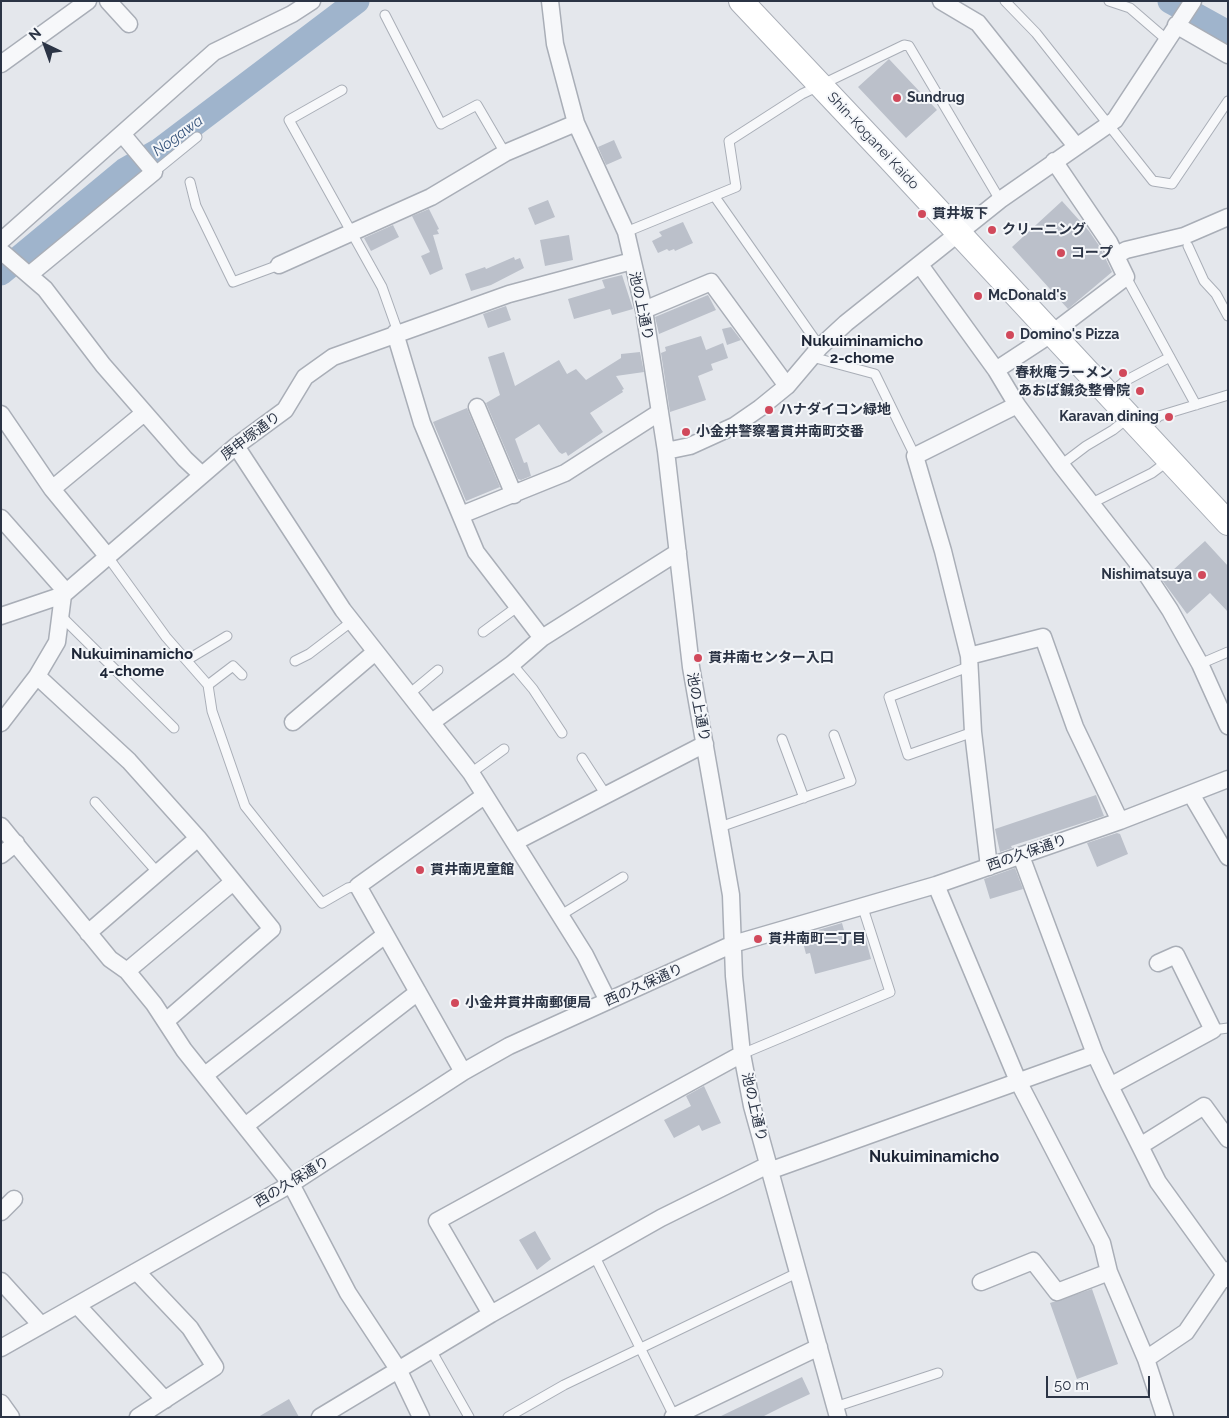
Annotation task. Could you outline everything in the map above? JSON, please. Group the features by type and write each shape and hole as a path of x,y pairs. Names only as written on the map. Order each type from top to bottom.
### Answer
{"main road":[{"name":"Shin-Koganei Kaido","path":"741,1 1228,523"}],"street":[{"path":"1,64 88,1"},
{"path":"108,1 129,24"},
{"path":"1,241 123,135 214,52 292,14 312,1"},
{"name":"池の上通り","path":"550,1 555,44 576,123 626,232 644,310 666,451 691,666 731,895 742,1054 752,1106 837,1412"},
{"path":"941,1 978,23 1076,146"},
{"path":"666,451 690,446 734,426 787,386 816,352 841,327 1000,200 1115,120 1193,1"},
{"path":"1177,25 1228,55"},
{"path":"279,265 353,234 431,197 505,153 576,123"},
{"path":"29,275 154,172 123,135"},
{"path":"996,370 1051,334 1126,277 1117,255 1054,161"},
{"path":"1117,255 1126,250 1184,236 1228,217"},
{"path":"1,251 45,289 103,365 144,413 202,475"},
{"name":"庚申塚通り","path":"1,616 63,595 236,446 285,410 305,377 333,357 397,332 510,294 632,261"},
{"path":"920,265 996,370 1017,404 1061,465 1147,575 1170,610 1200,664 1228,726"},
{"path":"644,310 711,282 787,386"},
{"path":"397,332 422,423 476,552 542,638"},
{"path":"989,867 973,732 969,661 943,551 914,456 1017,404"},
{"path":"477,407 514,495"},
{"path":"461,515 565,473 660,412"},
{"path":"52,489 144,413"},
{"path":"1,414 52,489 108,558"},
{"path":"236,446 351,622 471,773 561,914 585,955 608,1001"},
{"path":"1,518 61,586 63,595 59,614 57,642 37,676 1,723"},
{"path":"432,722 512,664 542,638 678,552"},
{"path":"969,661 1043,637 1074,727 1120,821"},
{"path":"293,722 374,653"},
{"path":"37,676 129,762 198,838 272,928 166,1022"},
{"path":"515,842 705,744"},
{"name":"西の久保通り","path":"1,1348 291,1184 463,1072 509,1046 733,944 936,885 1120,821 1228,779"},
{"path":"1191,794 1228,858"},
{"path":"463,1072 358,886 484,796"},
{"path":"1,826 110,959 127,971 166,1022 184,1050 291,1184 348,1293 398,1370 421,1417"},
{"path":"88,933 198,838"},
{"path":"1,855 16,843"},
{"path":"1022,856 1095,1054 1110,1086 1158,1182 1226,1274 1186,1332 1146,1359"},
{"path":"127,971 234,882"},
{"path":"936,885 1018,1081 1102,1243 1109,1272 1146,1359 1164,1417"},
{"path":"205,1075 385,935"},
{"path":"1110,1086 1220,1029 1176,955 1158,963"},
{"path":"245,1126 418,992"},
{"path":"491,1314 437,1221 742,1054"},
{"path":"320,1417 491,1314 595,1257 661,1218 769,1168 1095,1054"},
{"path":"1140,1146 1204,1106 1228,1139"},
{"path":"1,1212 14,1199"},
{"path":"981,1282 1033,1261 1057,1292 1109,1272"},
{"path":"137,1272 190,1328 216,1367 138,1417"},
{"path":"1,1281 40,1325"},
{"path":"77,1305 165,1400"},
{"path":"673,1417 819,1347"},
{"path":"1,1403 11,1417"}],"lane":[{"path":"1005,1 1036,33 1153,181 1172,184 1228,101"},
{"path":"1109,1 1130,8 1167,40"},
{"path":"385,15 441,124 477,105 505,153"},
{"path":"626,232 736,187 729,141 821,85 904,45 909,46 1000,200"},
{"path":"342,90 289,120 382,287 397,332"},
{"path":"154,172 197,137"},
{"path":"190,182 196,206 233,282 279,265"},
{"path":"715,197 816,352 875,374 914,456"},
{"path":"1188,246 1204,281 1216,294 1228,316"},
{"path":"1126,277 1196,404"},
{"path":"1109,396 1125,381 1170,357"},
{"path":"1061,465 1086,446 1113,430 1228,395"},
{"path":"1090,504 1152,473 1169,460"},
{"path":"108,558 166,637 208,685 212,711 245,806 322,903 348,888 358,886"},
{"path":"483,632 517,607"},
{"path":"59,614 174,728"},
{"path":"295,660 310,654 351,622"},
{"path":"187,660 227,636"},
{"path":"1200,664 1228,652"},
{"path":"969,661 889,697 908,755 973,732"},
{"path":"512,664 533,689 562,733"},
{"path":"208,685 233,666 242,675"},
{"path":"408,696 438,670"},
{"path":"720,827 851,781 834,735"},
{"path":"782,739 804,798"},
{"path":"471,773 504,749"},
{"path":"582,758 606,795"},
{"path":"95,802 158,873"},
{"path":"561,914 624,877"},
{"path":"742,1054 890,992 862,906"},
{"path":"595,1257 673,1417"},
{"path":"508,1417 564,1384 639,1350 797,1273"},
{"path":"432,1350 469,1417"},
{"path":"837,1412 938,1372"}],"building":[{"name":"Sundrug","path":"889,59 937,110 906,138 858,87"},
{"path":"614,140 622,158 606,165 598,147"},
{"path":"548,200 555,217 535,225 528,208"},
{"name":"コープ","path":"1062,201 1089,231 1100,247 1112,272 1068,309 1012,247"},
{"path":"429,209 439,229 437,230 439,234 433,235 443,269 430,275 421,256 430,252 412,216"},
{"path":"683,222 693,243 675,251 674,249 669,251 667,249 658,253 652,241 662,236 659,232"},
{"path":"393,225 399,237 371,251 364,238"},
{"path":"569,235 573,260 545,266 540,240"},
{"path":"514,257 515,260 520,258 524,268 491,285 471,291 465,274 485,267 486,269"},
{"path":"622,275 633,309 612,315 610,309 574,319 568,299 605,288 602,280"},
{"path":"708,295 716,310 659,334 655,317"},
{"path":"506,306 511,320 488,328 483,314"},
{"path":"731,327 741,340 727,345 722,329"},
{"path":"701,336 706,350 723,343 728,358 711,364 713,370 698,376 706,400 670,412 661,353 666,351 665,347"},
{"path":"504,352 515,386 559,360 567,374 576,369 586,380 621,358 621,354 640,352 644,372 616,376 624,389 622,390 623,392 590,413 603,432 568,456 566,452 562,454 559,452 539,424 515,439 524,463 527,462 531,476 521,480 518,479 486,403 500,395 488,357"},
{"path":"467,408 500,487 466,501 433,422"},
{"path":"1205,541 1228,566 1228,612 1210,593 1187,614 1162,580"},
{"path":"1096,795 1104,816 1011,846 1012,848 1000,852 995,829"},
{"path":"1117,833 1120,834 1128,854 1097,867 1087,843"},
{"path":"1015,868 1023,889 990,899 984,879"},
{"path":"842,923 847,941 865,936 871,959 815,974 810,953 806,954 801,935"},
{"path":"704,1086 721,1123 702,1131 699,1125 674,1138 664,1120 691,1106 686,1096"},
{"path":"535,1231 551,1259 537,1270 519,1240"},
{"path":"1092,1289 1118,1364 1077,1379 1050,1303"},
{"path":"802,1377 810,1394 762,1417 719,1417"},
{"path":"289,1399 299,1417 258,1417"}],"waterway":[{"name":"Nogawa","path":"1,273 125,170 160,150 357,1"},
{"name":"Nogawa","path":"1170,1 1228,33"}],"place":[{"name":"Sundrug","path":"897,98"},
{"name":"貫井坂下","path":"922,214"},
{"name":"クリーニング","path":"992,230"},
{"name":"コープ","path":"1061,253"},
{"name":"McDonald's","path":"978,296"},
{"name":"Domino's Pizza","path":"1010,335"},
{"name":"春秋庵ラーメン","path":"1123,373"},
{"name":"あおば鍼灸整骨院","path":"1140,391"},
{"name":"ハナダイコン緑地","path":"769,410"},
{"name":"Karavan dining","path":"1169,417"},
{"name":"小金井警察署貫井南町交番","path":"686,432"},
{"name":"Nishimatsuya","path":"1202,575"},
{"name":"貫井南センター入口","path":"698,658"},
{"name":"貫井南児童館","path":"420,870"},
{"name":"貫井南町二丁目","path":"758,939"},
{"name":"小金井貫井南郵便局","path":"455,1003"}],"district":[{"name":"Nukuiminamicho 2-chome","path":"862,350"},
{"name":"Nukuiminamicho 4-chome","path":"132,662"},
{"name":"Nukuiminamicho","path":"934,1157"}]}
